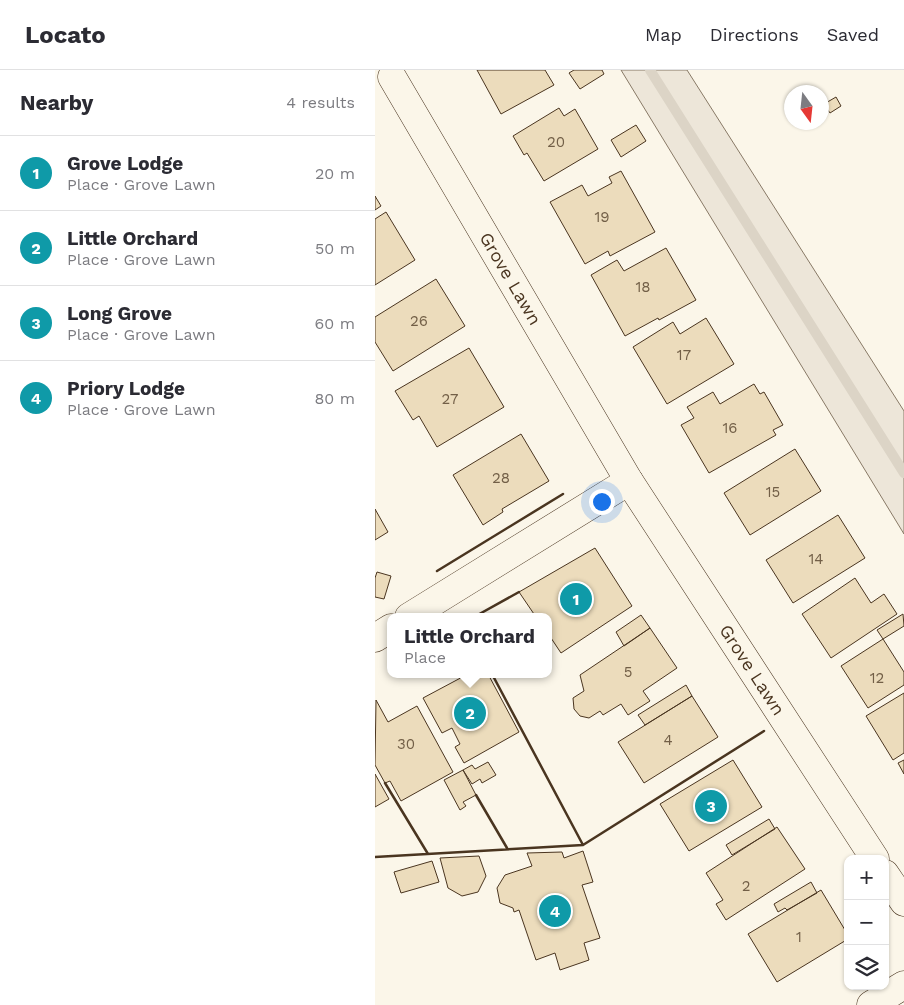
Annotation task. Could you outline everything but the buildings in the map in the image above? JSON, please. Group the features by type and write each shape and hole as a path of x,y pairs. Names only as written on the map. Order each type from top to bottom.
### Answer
{"street":[{"name":"Grove Lawn","path":"392,77 629,481 872,855"},
{"path":"415,613 629,481"},
{"path":"375,638 387,630"},
{"path":"889,880 904,902"},
{"path":"871,1005 904,985"}],"shaded area":[{"path":"621,70 687,70 904,411 904,534"}],"waterway":[{"path":"650,70 904,473"}],"wall":[{"path":"437,571 563,494"},
{"path":"481,613 519,592"},
{"path":"494,678 583,845"},
{"path":"375,857 583,845 764,731"},
{"path":"385,783 428,854"},
{"path":"476,795 507,848"}],"place":[{"name":"Grove Lodge","path":"576,599"},
{"name":"Little Orchard","path":"470,713"},
{"name":"Long Grove","path":"711,806"},
{"name":"Priory Lodge","path":"555,911"}]}
